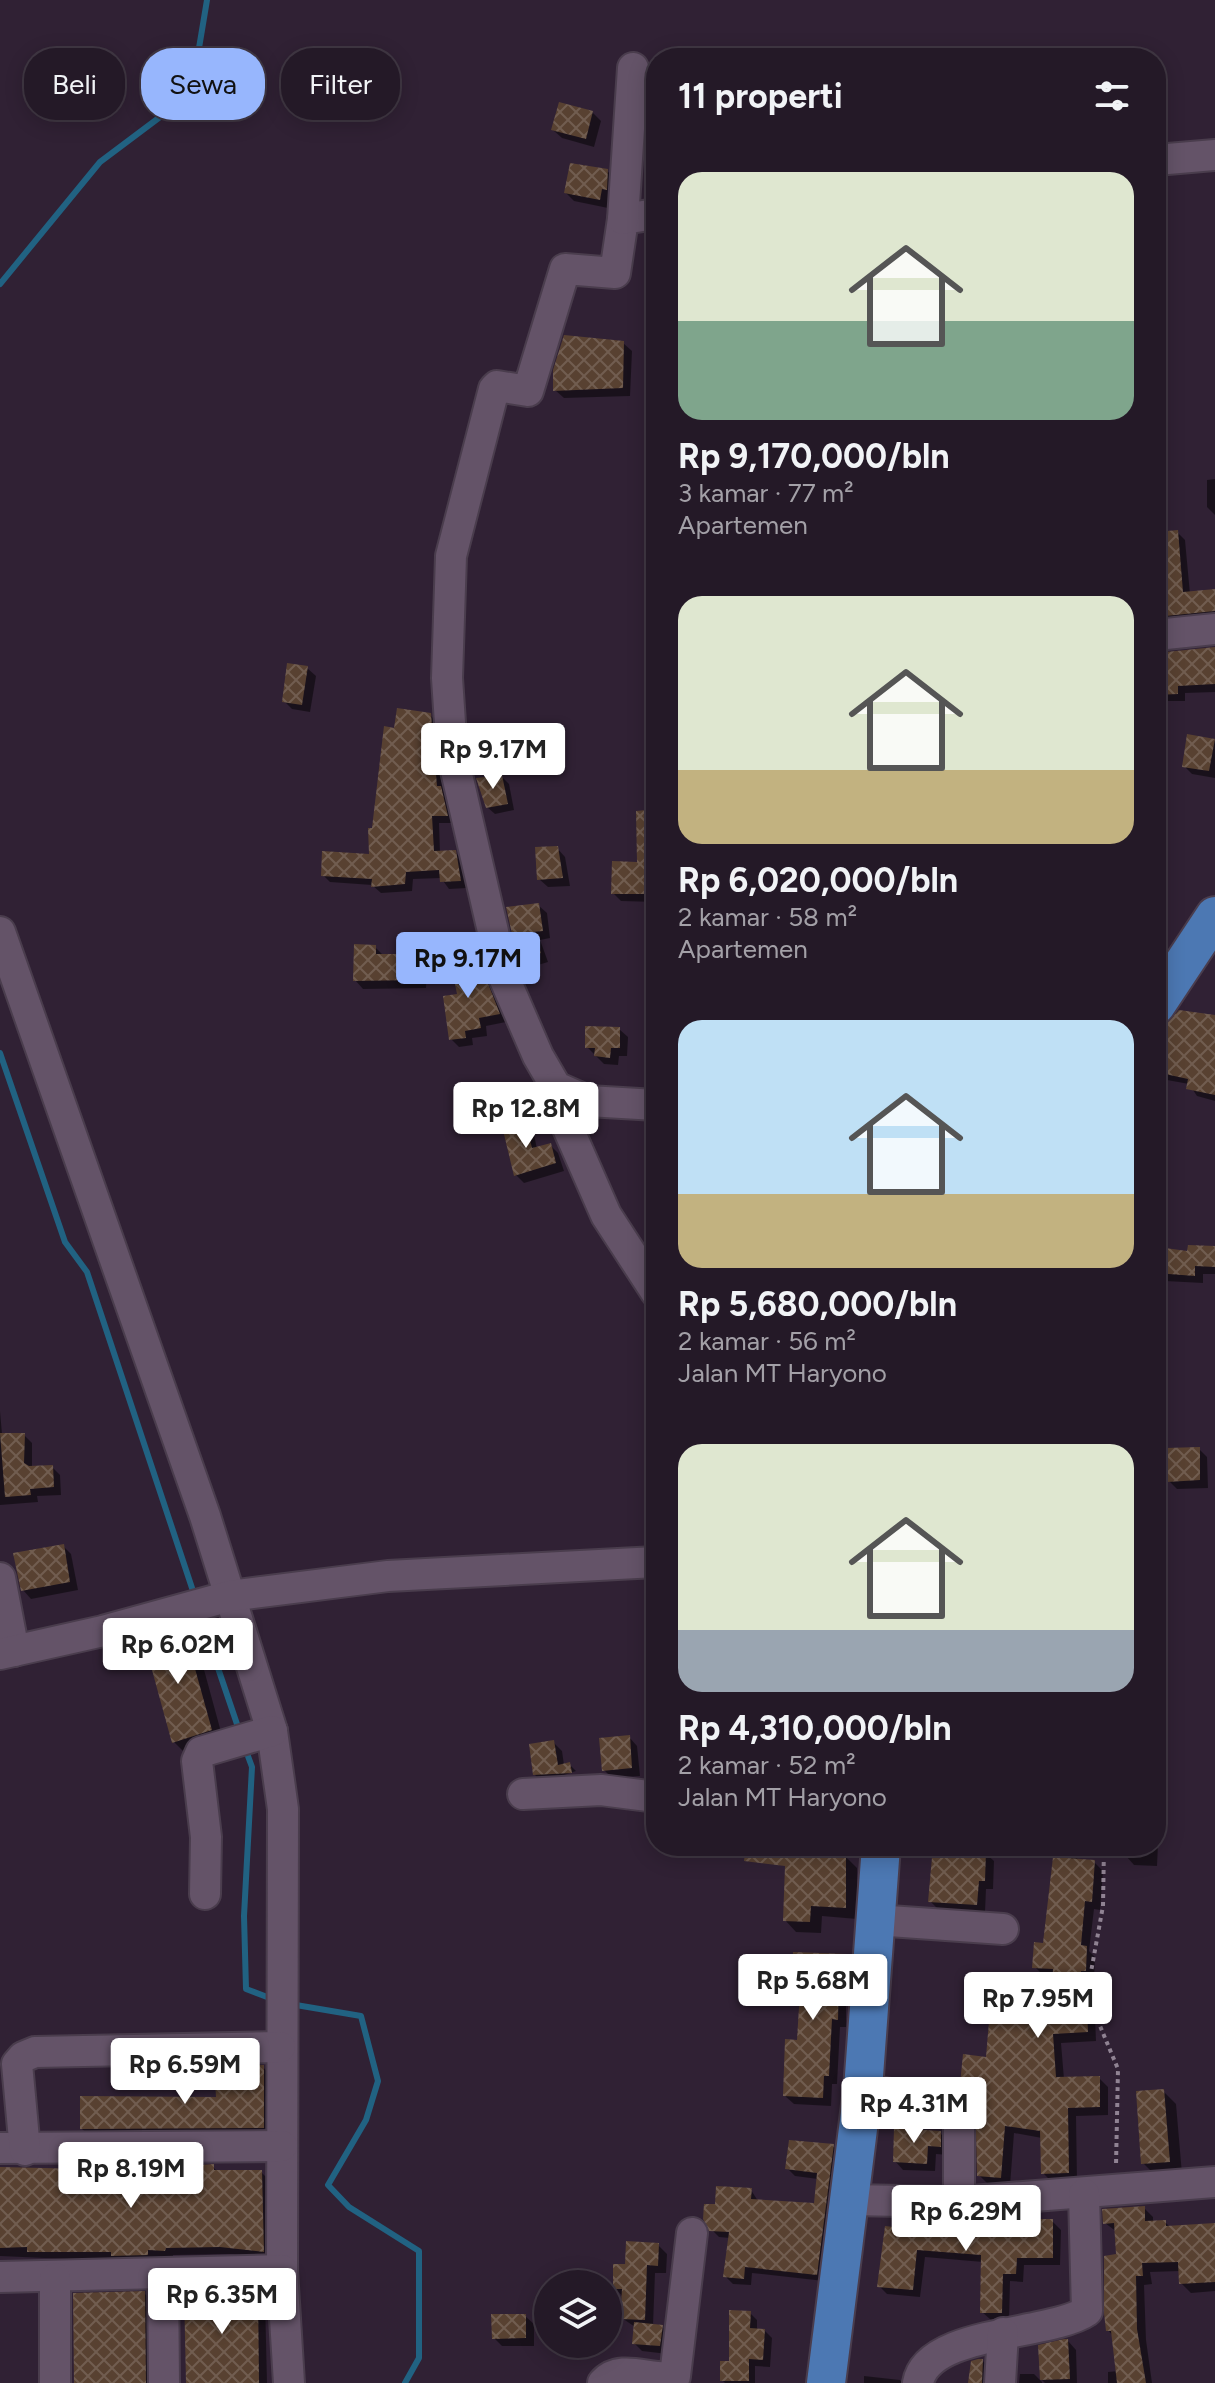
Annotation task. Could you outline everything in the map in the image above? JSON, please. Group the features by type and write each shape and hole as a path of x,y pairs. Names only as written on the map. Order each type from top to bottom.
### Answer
{"main road":[{"path":"1166,990 1215,916"},
{"path":"826,2383 863,2089 880,1856"}],"street":[{"path":"633,68 623,219 615,273 565,269 528,391 497,386 494,389 451,556 447,678 452,753 503,975 538,1056 556,1087 564,1119 606,1215 646,1277"},
{"path":"1166,159 1215,155"},
{"path":"623,219 646,216"},
{"path":"1166,634 1215,629"},
{"path":"0,932 205,1516 209,1601 266,1733 283,1809 283,2006 280,2047 282,2270 289,2383"},
{"path":"556,1087 588,1101 646,1104"},
{"path":"0,1578 7,1652 103,1631 209,1601 388,1576 646,1563"},
{"path":"205,1894 206,1837 197,1761 207,1748 266,1733"},
{"path":"523,1794 601,1790 646,1796"},
{"path":"875,1920 1003,1929"},
{"path":"280,2047 35,2052 23,2057 17,2064 12,2149 282,2146"},
{"path":"863,2089 959,2107 959,2202"},
{"path":"849,2200 959,2202 1215,2182"},
{"path":"918,2383 920,2374 929,2363 946,2351 1003,2333 1073,2320 1087,2311 1084,2194"},
{"path":"603,2383 610,2377 621,2375 666,2380 675,2376 692,2233"},
{"path":"0,2277 282,2270"},
{"path":"163,2274 164,2383"},
{"path":"55,2278 55,2383"},
{"path":"1000,2383 1003,2333"}],"path":[{"path":"1104,1856 1103,1906 1089,1983 1090,2002 1118,2069 1115,2192"}],"building":[{"path":"559,102 593,111 586,139 551,130"},
{"path":"570,163 608,169 607,190 602,189 600,200 564,193"},
{"path":"564,335 624,341 623,388 553,391 553,370"},
{"path":"1178,530 1183,592 1215,589 1215,611 1166,616 1166,531"},
{"path":"1215,647 1215,684 1178,686 1178,694 1166,695 1166,652"},
{"path":"287,663 308,666 302,705 282,702"},
{"path":"397,708 431,713 437,786 441,786 448,816 432,816 434,851 456,850 461,881 440,882 439,870 406,872 405,884 371,887 372,879 321,876 322,851 369,854 368,828 372,828 384,726 394,728"},
{"path":"1187,734 1215,739 1209,771 1182,767"},
{"path":"502,775 508,804 486,808 476,778"},
{"path":"646,810 646,894 611,894 612,861 637,862 636,811"},
{"path":"558,846 563,878 537,880 535,847"},
{"path":"539,903 543,931 533,932 541,953 518,961 506,907"},
{"path":"354,944 376,945 376,954 419,954 419,980 353,981"},
{"path":"473,955 478,974 484,973 500,1014 479,1018 481,1028 465,1031 466,1038 449,1040 443,996 457,994 454,979 459,978 455,960"},
{"path":"1179,1010 1215,1015 1215,1095 1186,1089 1188,1079 1166,1074 1166,1024"},
{"path":"585,1026 620,1027 620,1048 611,1048 610,1058 594,1056 595,1048 585,1048"},
{"path":"525,1120 532,1148 551,1143 556,1163 514,1176 502,1126"},
{"path":"1188,1245 1215,1246 1215,1267 1195,1266 1195,1276 1166,1274 1166,1248 1187,1251"},
{"path":"0,1433 25,1433 24,1463 29,1466 53,1465 54,1487 30,1489 31,1495 5,1497"},
{"path":"1200,1447 1200,1480 1167,1482 1166,1448"},
{"path":"64,1544 70,1582 21,1591 13,1553"},
{"path":"184,1629 212,1730 172,1743 144,1641"},
{"path":"630,1735 632,1768 602,1771 599,1738"},
{"path":"554,1740 558,1765 570,1762 572,1773 533,1775 529,1744"},
{"path":"745,1856 846,1856 846,1908 811,1906 810,1922 783,1921 785,1866 744,1861"},
{"path":"932,1856 986,1856 985,1881 979,1881 977,1905 928,1902"},
{"path":"1053,1857 1095,1860 1092,1902 1085,1901 1081,1945 1087,1946 1086,1971 1081,1971 1079,2007 1087,2006 1088,2032 1053,2034 1056,2077 1100,2076 1100,2107 1068,2108 1069,2173 1041,2174 1040,2131 1005,2126 1001,2178 977,2176 975,2090 974,2086 960,2084 963,2054 986,2057 990,2009 1013,2011 1051,2006 1053,1969 1032,1968 1034,1942 1043,1943"},
{"path":"793,1952 847,1954 846,1975 839,1975 838,2020 832,2019 829,2076 824,2076 823,2098 783,2096 785,2039 797,2040 800,1990 791,1990"},
{"path":"264,2065 264,2128 80,2129 80,2096 216,2097 214,2066"},
{"path":"1164,2089 1170,2162 1141,2164 1136,2091"},
{"path":"894,2128 941,2131 941,2147 928,2146 927,2164 893,2162"},
{"path":"789,2140 834,2144 817,2275 745,2267 744,2279 723,2277 729,2232 709,2231 703,2219 704,2204 715,2204 716,2186 752,2188 751,2199 814,2203 817,2173 785,2169"},
{"path":"214,2164 214,2170 262,2170 264,2252 220,2247 166,2248 165,2251 148,2250 148,2255 111,2256 111,2252 27,2252 27,2247 0,2248 0,2167 128,2170"},
{"path":"1145,2206 1145,2221 1166,2220 1166,2226 1215,2223 1215,2282 1179,2284 1178,2262 1142,2263 1143,2276 1136,2276 1137,2329 1146,2383 1117,2383 1111,2331 1106,2331 1104,2313 1104,2256 1116,2254 1114,2223 1103,2224 1102,2209"},
{"path":"1023,2219 1053,2219 1053,2258 1017,2258 1016,2274 1003,2274 1002,2313 980,2313 981,2255 917,2250 913,2290 877,2287 885,2226 937,2232 938,2220 960,2220 960,2225 1023,2227"},
{"path":"626,2241 659,2243 658,2266 647,2265 645,2320 622,2319 622,2270 613,2270 613,2264 625,2264"},
{"path":"258,2289 259,2383 186,2383 184,2290"},
{"path":"145,2291 146,2383 74,2383 73,2293"},
{"path":"729,2310 751,2311 750,2328 765,2329 763,2360 749,2359 749,2381 720,2381 720,2361 729,2361"},
{"path":"491,2314 526,2314 526,2338 492,2339"},
{"path":"634,2322 663,2325 660,2346 632,2344"},
{"path":"1068,2339 1070,2379 1040,2380 1038,2345"},
{"path":"983,2359 982,2383 968,2383 971,2361"}],"waterway":[{"path":"0,284 100,162 172,108 196,66 207,0"},
{"path":"0,1053 65,1242 87,1272 195,1597"},
{"path":"199,1612 239,1730"},
{"path":"245,1748 252,1767 244,1916 246,1989 275,2000"},
{"path":"290,2004 361,2016 378,2081 366,2120 328,2185 349,2207 419,2251 419,2358 405,2383"}]}
